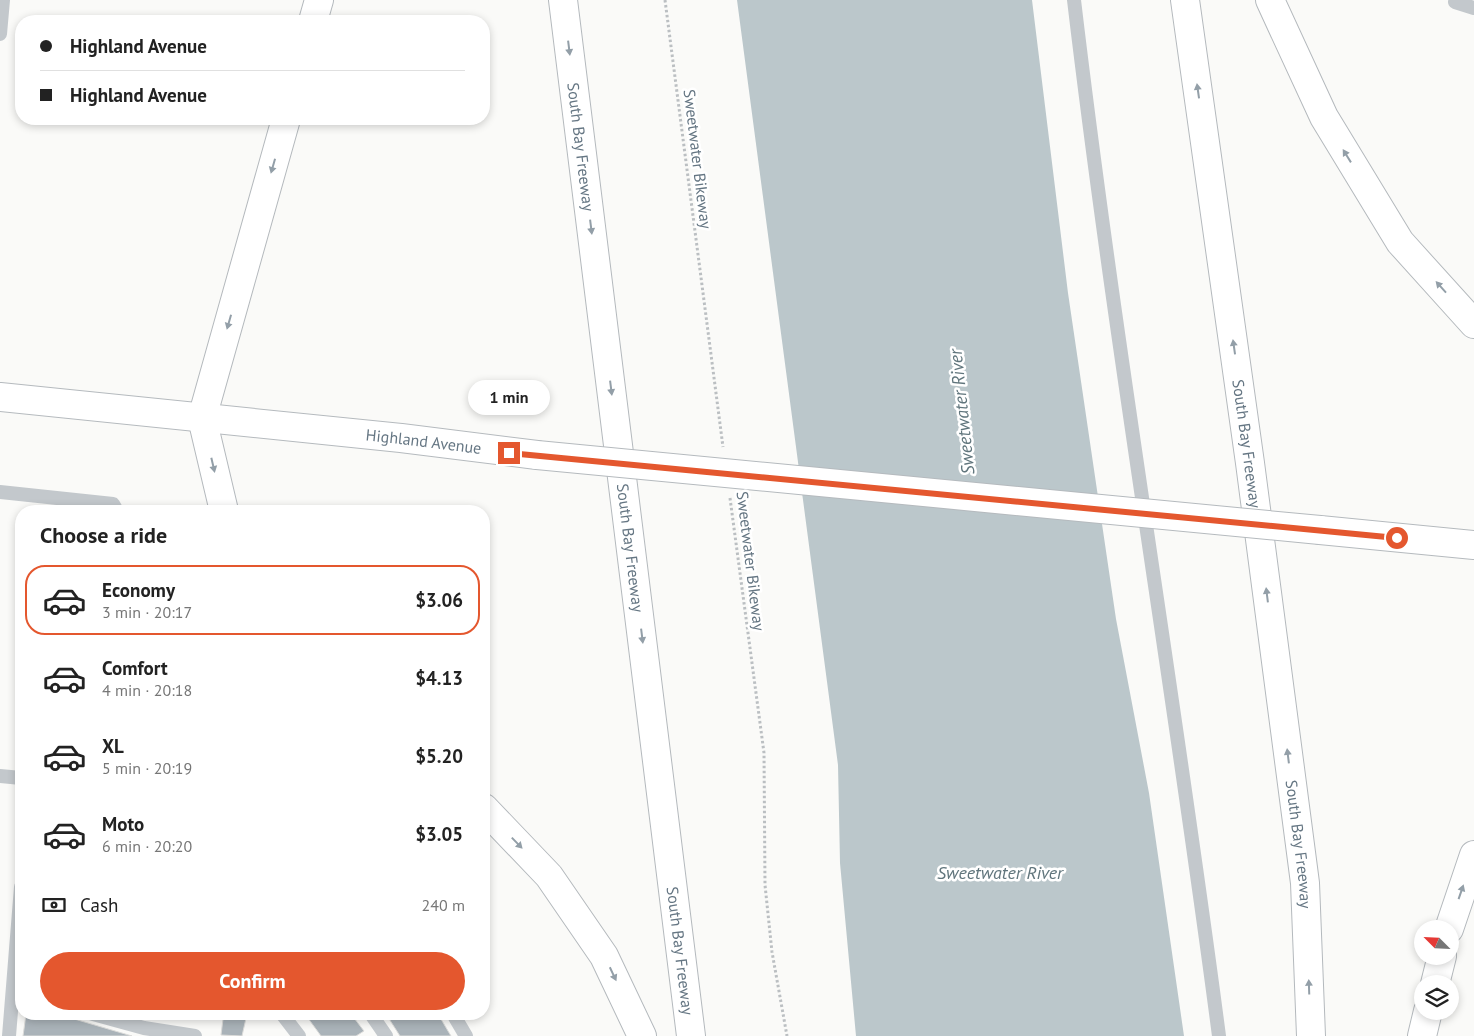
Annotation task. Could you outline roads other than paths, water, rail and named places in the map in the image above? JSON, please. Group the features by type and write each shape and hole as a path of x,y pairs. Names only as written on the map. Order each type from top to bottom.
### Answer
{"main road":[{"path":"315,15 319,0"},
{"name":"South Bay Freeway","path":"564,0 691,1036"},
{"name":"South Bay Freeway","path":"1185,0 1250,463 1305,883 1311,1036"},
{"path":"1270,0 1324,117 1400,242 1474,324"},
{"path":"223,505 202,418 284,125"},
{"name":"Highland Avenue","path":"0,397 401,438 494,451 1474,545"},
{"path":"490,814 549,876 604,956 642,1036"},
{"path":"1452,920 1474,855"},
{"path":"1422,1036 1426,1020"}],"lane":[{"path":"0,34 3,0"},
{"path":"1074,0 1089,130 1189,810 1219,1036"},
{"path":"1455,2 1474,8"},
{"path":"0,492 59,504 114,505"},
{"path":"0,776 15,777"},
{"path":"10,1036 15,968"},
{"path":"115,1020 144,1028 195,1036"},
{"path":"287,1020 299,1036"},
{"path":"375,1020 386,1036"},
{"path":"457,1020 466,1036"}],"water":[{"name":"Sweetwater River","path":"737,0 1032,0 1068,293 1116,619 1149,793 1184,1036 856,1036 840,863 838,765"}]}
